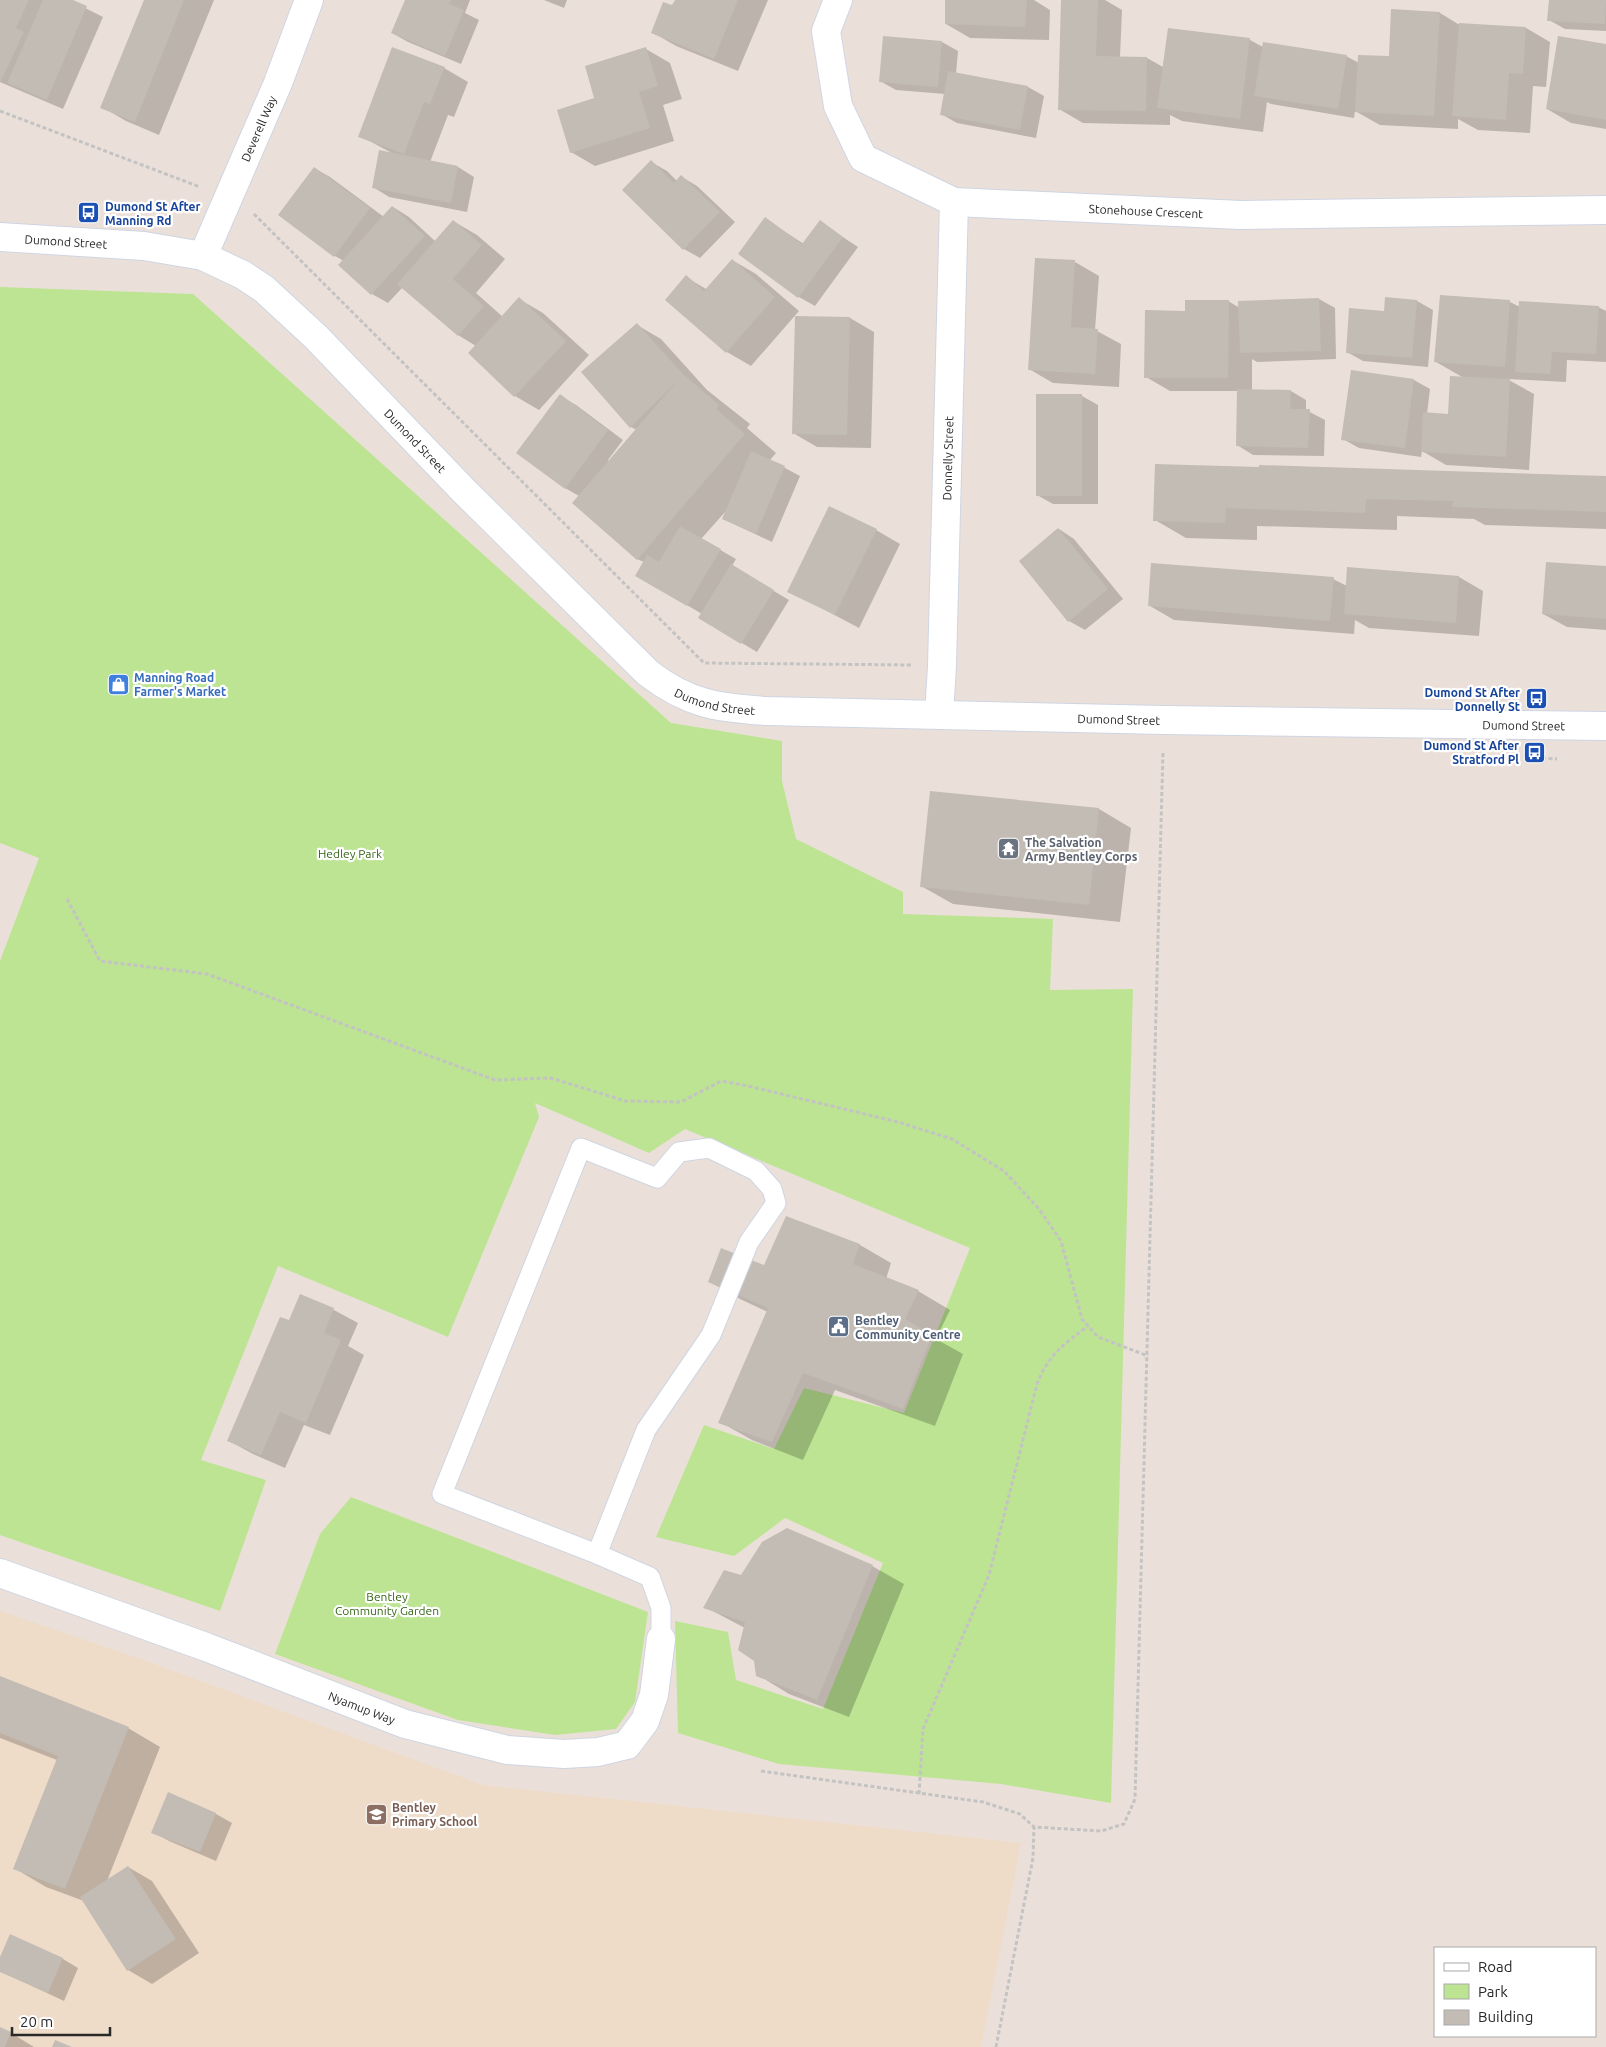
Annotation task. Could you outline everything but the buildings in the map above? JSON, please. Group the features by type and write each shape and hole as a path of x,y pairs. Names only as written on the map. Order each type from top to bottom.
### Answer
{"street":[{"name":"Deverell Way","path":"202,256 278,83 309,0"},
{"name":"Stonehouse Crescent","path":"838,0 826,31 838,106 863,158 954,202 1241,215 1606,210"},
{"name":"Donnelly Street","path":"939,714 954,202"},
{"name":"Dumond Street","path":"0,237 144,246 202,256 243,275 264,289 316,337 471,498 648,673 667,688 700,702 733,709 767,711 1164,720 1606,726"},
{"name":"Nyamup Way","path":"0,1573 206,1647 405,1724 507,1750 564,1754 590,1753 627,1745 645,1721 651,1703 662,1639"}],"lane":[{"path":"596,1554 646,1430 711,1335 749,1242 776,1203 772,1189 756,1171 709,1148 679,1152 657,1178 581,1148 442,1494 650,1577 661,1608 662,1639"}],"path":[{"path":"0,112 207,190"},
{"path":"251,210 704,663 916,666"},
{"path":"761,1771 983,1802 1020,1814 1034,1828 1100,1831 1124,1824 1135,1799 1164,720"},
{"path":"68,899 100,961 206,974 495,1080 550,1078 625,1101 681,1102 721,1081 898,1122 952,1139 1004,1171 1039,1210 1061,1241 1082,1319 1088,1326 1098,1337 1148,1356"},
{"path":"919,1794 923,1729 989,1575 1037,1384 1043,1369 1051,1357 1063,1344 1088,1326"},
{"path":"996,2047 1033,1858 1034,1828"}],"shaded area":[{"name":"Bentley Primary School","path":"0,1611 141,1659 483,1785 1021,1843 981,2047 0,2047"}],"green space":[{"name":"Hedley Park","path":"0,287 193,294 671,723 782,741 782,781 796,839 903,892 903,914 1053,919 1050,990 1133,989 1111,1803 1001,1784 779,1764 678,1733 675,1621 728,1632 736,1680 823,1709 883,1563 785,1518 734,1556 656,1537 704,1425 774,1449 804,1388 904,1413 970,1248 685,1129 649,1153 535,1103 539,1117 448,1337 278,1266 201,1460 266,1480 220,1611 0,1535 0,961 39,858 0,843"},
{"name":"Bentley Community Garden","path":"351,1497 648,1612 635,1702 616,1729 555,1735 458,1720 275,1654 320,1534"}],"place":[{"name":"Dumond St After Manning Rd","path":"89,213"},
{"name":"Manning Road Farmer's Market","path":"118,684"},
{"name":"Dumond St After Donnelly St","path":"1536,699"},
{"name":"Dumond St After Stratford Pl","path":"1535,752"},
{"name":"The Salvation Army Bentley Corps","path":"1009,849"},
{"name":"Bentley Community Centre","path":"839,1327"},
{"name":"Bentley Primary School","path":"376,1814"}]}
